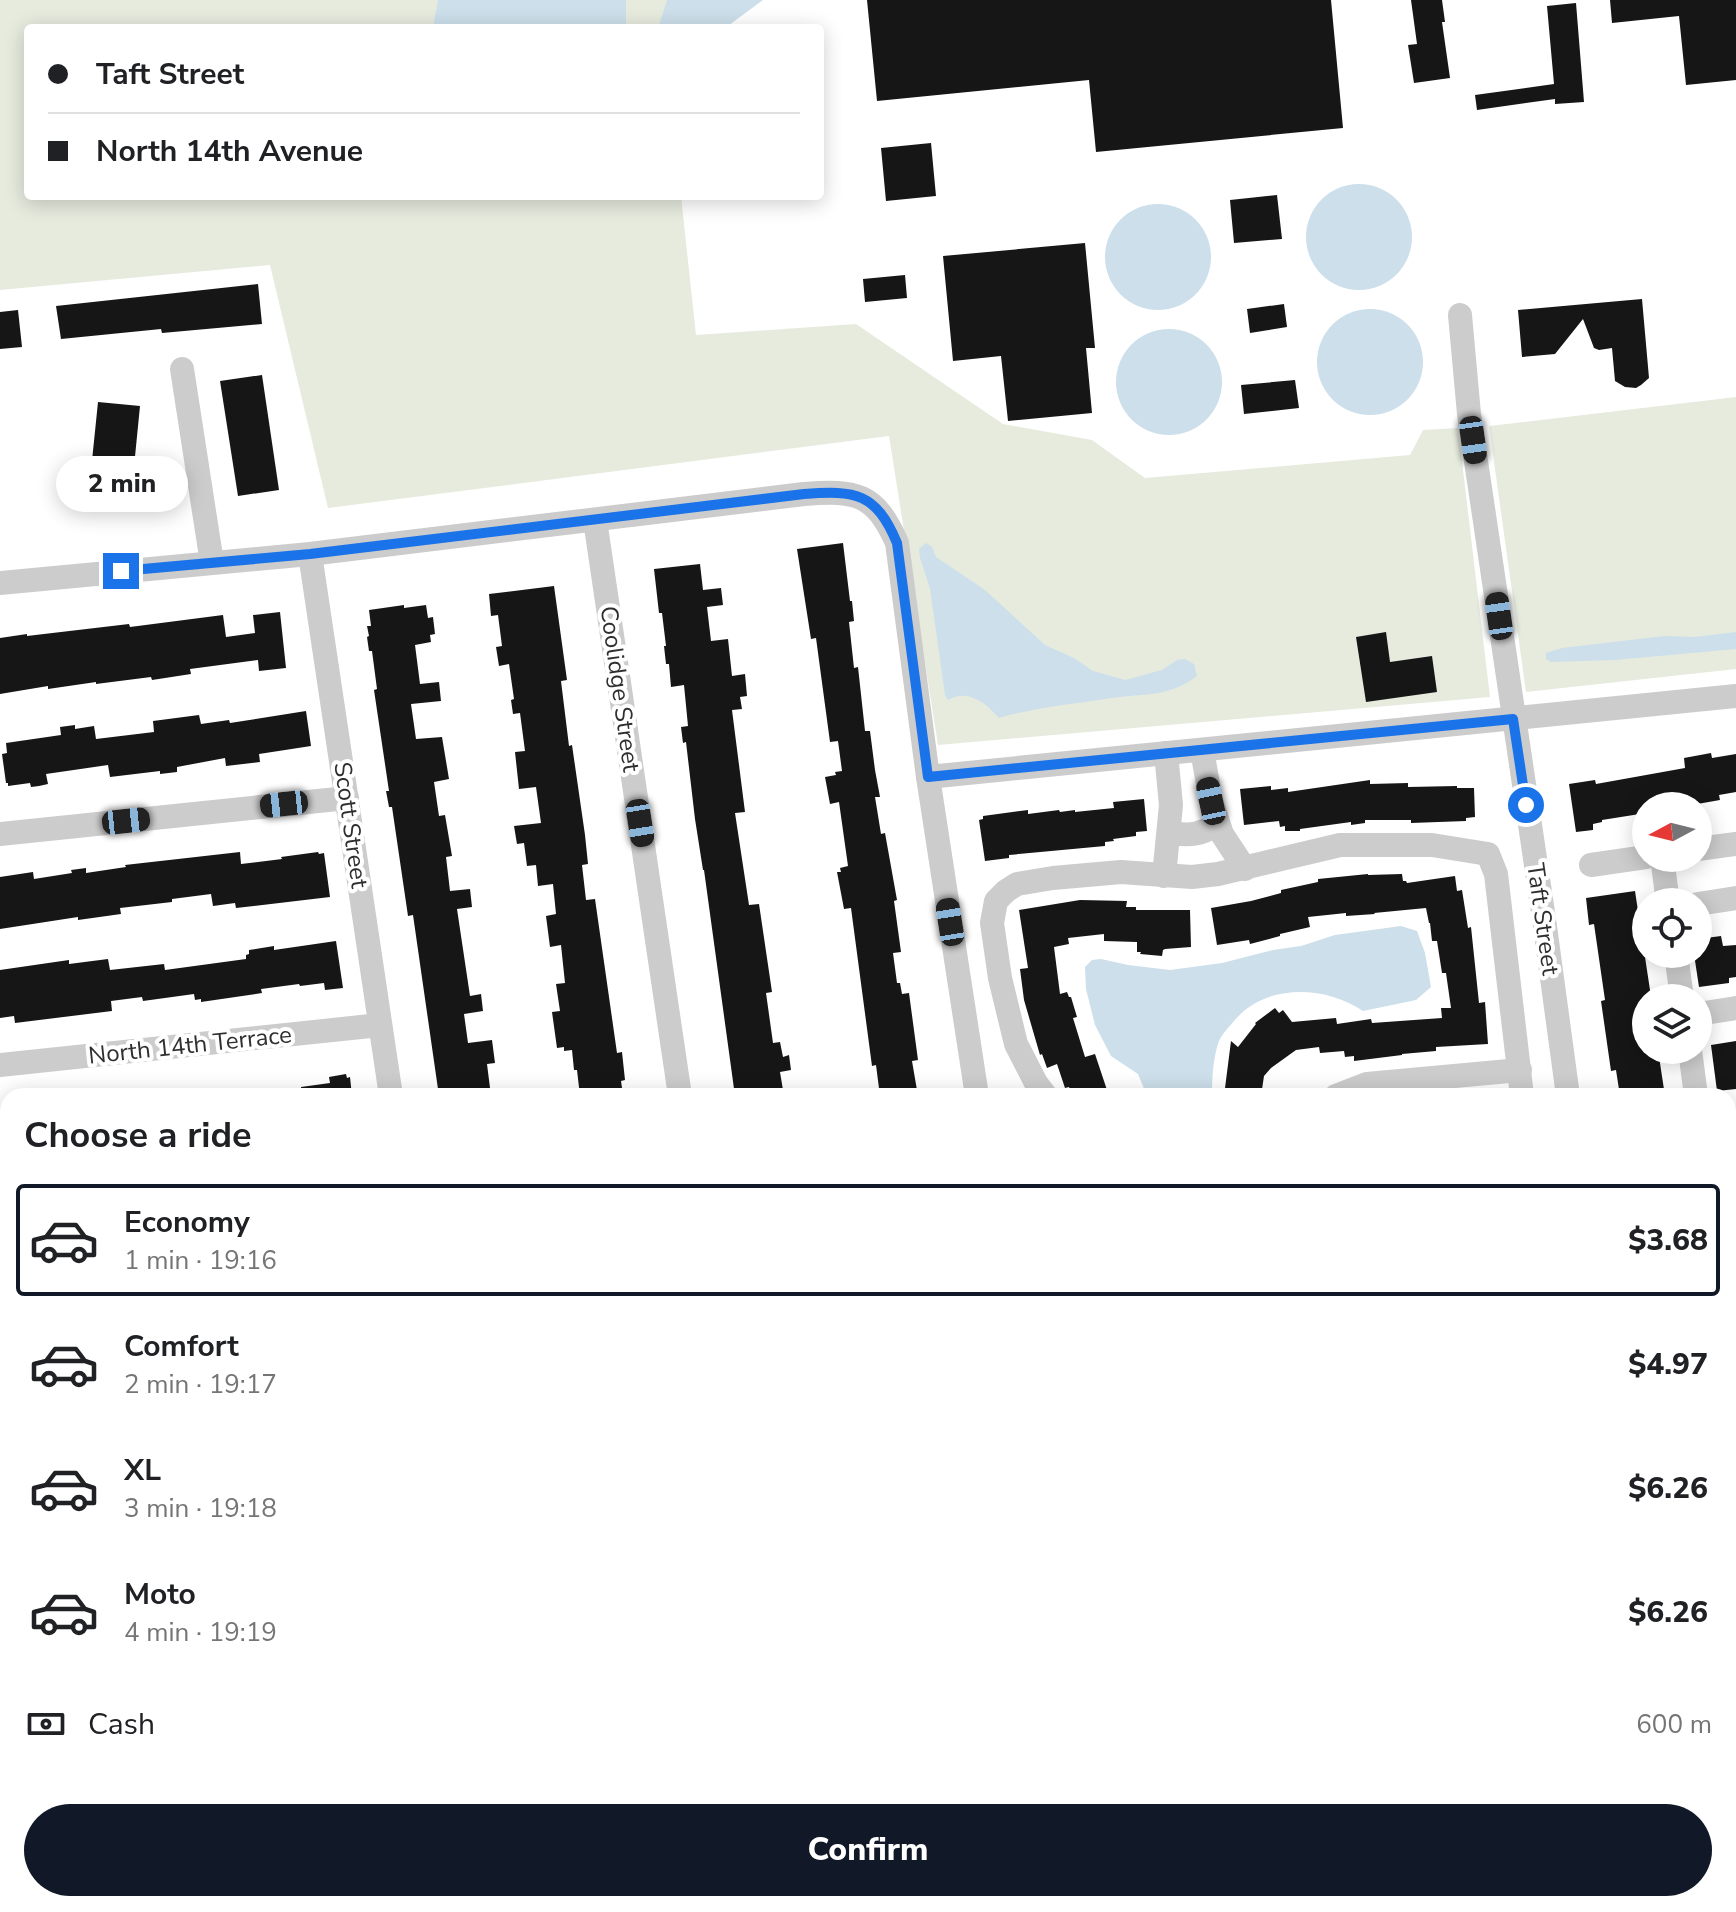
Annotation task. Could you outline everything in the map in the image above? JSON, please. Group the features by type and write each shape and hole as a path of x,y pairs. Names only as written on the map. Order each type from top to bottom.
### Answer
{"street":[{"name":"Taft Street","path":"1460,315 1469,414 1567,1088"},
{"path":"182,369 212,563"},
{"path":"0,583 310,554 829,492 851,494 866,501 877,507 888,521 897,543 928,777 976,1088"},
{"name":"Coolidge Street","path":"595,520 679,1088"},
{"name":"Scott Street","path":"310,554 390,1088"},
{"path":"928,777 1736,696"},
{"path":"1202,750 1218,824 1245,869"},
{"path":"1164,876 1170,833 1170,784 1166,753"},
{"path":"0,834 347,798"},
{"path":"1170,833 1198,834 1218,824"},
{"path":"1712,847 1736,844"},
{"path":"1040,1088 1016,1044 1000,978 992,923 996,901 1006,891 1017,884 1041,880 1121,872 1192,877 1245,869 1340,845 1432,845 1488,854 1496,874 1521,1088"},
{"path":"1591,865 1632,859"},
{"path":"1712,902 1736,898"},
{"path":"1712,1012 1736,1008"},
{"name":"North 14th Terrace","path":"0,1065 380,1025"},
{"path":"1692,1064 1695,1088"},
{"path":"1357,1088 1367,1084 1520,1070"}],"shaded area":[{"path":"0,0 678,0 676,24 24,24 24,200 681,200 696,335 856,324 1003,424 1092,440 1145,478 1410,455 1423,430 1458,428 1490,697 938,745 889,436 328,508 270,265 0,290"},
{"path":"1736,397 1736,669 1526,692 1489,426"}],"water":[{"path":"438,0 626,0 626,24 434,22"},
{"path":"667,0 763,0 730,24 659,24"},
{"path":"1359,184 1379,188 1396,200 1408,217 1412,237 1408,257 1396,274 1379,286 1359,290 1339,286 1322,274 1310,257 1306,237 1310,217 1322,200 1339,188"},
{"path":"1158,204 1178,208 1195,220 1207,237 1211,257 1207,277 1195,294 1178,306 1158,310 1138,306 1121,294 1109,277 1105,257 1109,237 1121,220 1138,208"},
{"path":"1370,309 1390,313 1407,325 1419,342 1423,362 1419,382 1407,399 1390,411 1370,415 1350,411 1333,399 1321,382 1317,362 1321,342 1333,325 1350,313"},
{"path":"1169,329 1189,333 1206,345 1218,362 1222,382 1218,402 1206,419 1189,431 1169,435 1149,431 1132,419 1120,402 1116,382 1120,362 1132,345 1149,333"},
{"path":"926,543 932,547 936,557 985,590 1045,645 1093,671 1125,680 1162,670 1177,660 1185,659 1194,664 1197,676 1166,691 1055,706 999,718 969,696 948,700 930,589 920,558 919,549"},
{"path":"1736,632 1736,649 1615,660 1551,662 1546,659 1546,653 1562,648 1664,636 1694,637"},
{"path":"1401,926 1417,931 1425,953 1431,987 1416,1000 1363,1011 1348,1002 1314,993 1278,994 1262,1000 1247,1009 1220,1038 1214,1061 1212,1088 1144,1088 1138,1074 1111,1056 1095,1025 1086,989 1085,967 1092,960 1170,970 1222,963 1301,946 1335,935"}],"building":[{"path":"867,0 1331,0 1343,128 1096,152 1089,80 877,101"},
{"path":"1411,0 1442,0 1450,78 1414,83 1408,45 1417,44"},
{"path":"1610,0 1736,0 1736,80 1686,85 1679,16 1612,23"},
{"path":"1576,3 1584,102 1555,104 1555,99 1477,110 1475,95 1554,84 1547,6"},
{"path":"931,143 936,196 886,201 881,148"},
{"path":"1277,195 1282,239 1234,243 1230,200"},
{"path":"1085,243 1095,348 1086,348 1092,413 1008,421 1001,356 953,361 943,256"},
{"path":"905,275 907,298 865,302 863,279"},
{"path":"258,284 262,324 162,333 161,329 61,339 56,306"},
{"path":"1642,299 1649,378 1636,388 1625,387 1615,381 1612,348 1594,348 1583,319 1555,354 1522,357 1518,310"},
{"path":"1284,304 1287,327 1250,333 1247,309"},
{"path":"18,310 22,347 0,349 0,312"},
{"path":"262,375 279,490 238,496 220,381"},
{"path":"1295,380 1299,408 1244,414 1241,385"},
{"path":"98,402 140,406 130,507 97,503 99,491 89,490"},
{"path":"843,543 854,621 849,622 854,668 858,667 865,731 870,731 880,797 875,797 897,900 894,901 901,952 893,953 897,983 900,983 902,994 909,993 918,1060 912,1061 917,1088 879,1088 876,1065 872,1066 851,908 844,909 837,872 848,866 839,802 830,804 825,777 842,771 838,741 830,742 816,638 811,639 797,549"},
{"path":"700,564 703,590 721,588 723,605 707,607 711,641 728,639 732,676 745,674 747,696 740,697 742,709 732,710 745,812 735,813 749,905 759,904 772,992 766,993 773,1043 780,1042 783,1057 789,1055 791,1070 780,1072 783,1088 734,1088 686,742 683,743 681,727 688,726 684,685 671,687 654,569"},
{"path":"554,586 567,680 561,681 588,864 582,865 586,900 595,899 617,1053 622,1052 625,1080 621,1081 622,1088 579,1088 572,1050 557,1048 552,1012 560,1011 556,984 565,983 561,945 550,947 546,916 556,914 553,884 538,886 536,865 527,866 524,843 517,844 514,826 541,823 536,787 519,789 515,752 525,751 520,713 513,714 509,664 499,666 496,647 502,646 498,615 491,616 489,594"},
{"path":"426,605 428,618 433,617 435,634 430,635 431,642 415,645 420,684 439,682 441,701 411,704 416,739 442,737 449,779 434,782 439,816 445,815 452,856 446,857 450,891 470,889 472,907 457,909 470,996 481,994 483,1011 464,1014 468,1043 492,1040 495,1063 487,1064 490,1088 438,1088 413,915 408,916 392,807 389,807 386,791 389,791 374,690 377,689 367,637 367,626 371,626 369,610"},
{"path":"280,612 286,668 259,671 258,660 190,669 191,674 152,680 151,677 48,689 48,686 0,694 0,638 223,615 226,637 255,633 253,615"},
{"path":"1386,632 1390,662 1432,656 1437,692 1366,702 1356,637"},
{"path":"306,711 311,746 259,754 260,762 226,766 225,758 177,767 177,772 110,777 108,765 46,774 48,784 39,786 31,787 30,783 8,786 6,783 2,754 7,753 6,743 61,735 60,727 75,725 75,729 94,726 96,739 154,732 153,721 199,715 201,724 229,720 230,723"},
{"path":"1711,753 1712,758 1736,754 1736,792 1719,795 1720,800 1712,801 1712,792 1632,792 1632,815 1602,820 1593,824 1593,830 1576,832 1569,784 1595,780 1596,784 1685,768 1684,758"},
{"path":"1370,780 1370,784 1408,783 1408,787 1474,788 1475,817 1466,818 1466,821 1411,823 1411,820 1365,820 1365,823 1351,825 1351,822 1300,831 1285,831 1285,826 1280,827 1279,821 1244,825 1240,789 1271,786 1271,790 1288,788 1288,792"},
{"path":"1144,799 1147,831 1136,832 1136,836 1113,839 1105,842 1105,846 1009,855 1009,858 985,861 979,820 983,816 1028,810 1028,814 1114,808 1113,802"},
{"path":"240,852 241,864 324,853 330,897 236,908 235,903 213,906 211,894 120,908 121,914 0,929 0,877 33,872 34,879 86,868 86,873 125,865"},
{"path":"1402,874 1403,881 1407,883 1455,876 1457,891 1462,890 1468,928 1471,927 1479,1003 1485,1002 1488,1044 1436,1047 1436,1051 1354,1061 1354,1056 1345,1057 1344,1051 1320,1053 1319,1047 1296,1050 1271,1068 1264,1076 1262,1088 1225,1088 1231,1041 1238,1047 1255,1023 1275,1008 1279,1013 1283,1010 1292,1022 1336,1018 1337,1024 1371,1019 1372,1023 1442,1018 1441,1008 1451,1008 1446,973 1442,973 1437,941 1432,941 1426,908 1308,917 1310,927 1250,944 1249,940 1217,945 1211,908 1281,893 1281,890 1318,882 1318,879"},
{"path":"1632,891 1632,968 1647,968 1649,984 1632,984 1632,1064 1660,1064 1664,1088 1619,1088 1616,1070 1611,1071 1594,924 1589,925 1586,898"},
{"path":"1080,900 1127,901 1126,907 1136,907 1136,910 1190,910 1191,947 1165,949 1162,956 1140,954 1137,952 1137,942 1104,941 1104,934 1068,938 1069,944 1054,947 1060,994 1067,992 1071,997 1077,1017 1073,1018 1085,1057 1095,1054 1106,1088 1065,1088 1057,1064 1047,1068 1040,1055 1024,1000 1020,969 1028,968 1019,910"},
{"path":"1721,936 1723,946 1736,945 1736,977 1729,978 1729,983 1699,984 1696,968 1712,968 1712,937"},
{"path":"336,941 343,988 325,990 324,983 299,984 201,1002 201,999 195,1000 194,994 143,1001 142,997 111,1001 112,1011 15,1023 14,1016 0,1018 0,970 69,960 69,964 108,959 110,970 164,964 165,970 246,959 249,950 274,946 274,950"},
{"path":"1736,1041 1736,1088 1717,1088 1712,1045"},
{"path":"346,1074 347,1078 350,1077 351,1088 301,1088 330,1083 329,1077"}],"route":[{"path":"121,571 310,554 804,494 851,494 877,507 888,521 897,543 928,777 1513,719 1526,805"}]}
